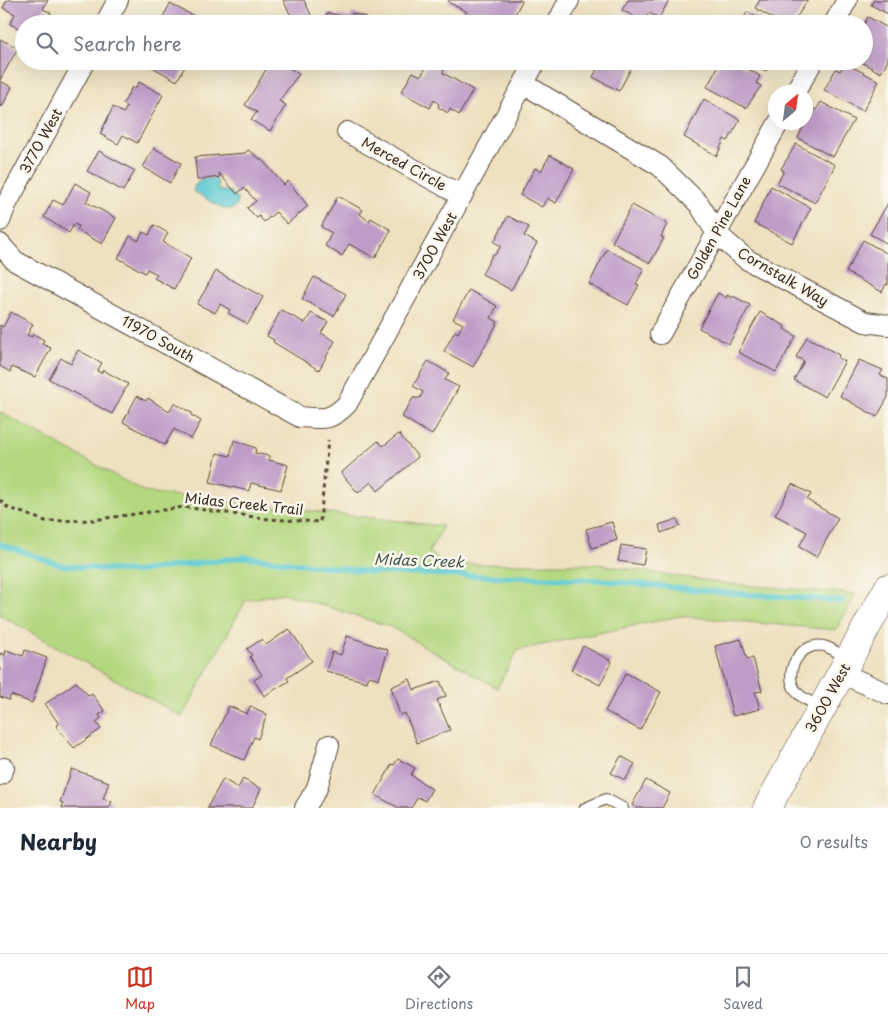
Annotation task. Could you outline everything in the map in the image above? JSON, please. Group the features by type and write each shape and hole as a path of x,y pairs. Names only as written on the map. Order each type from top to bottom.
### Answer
{"main road":[{"name":"3600 West","path":"768,808 888,588"}],"street":[{"path":"110,15 118,0"},
{"path":"562,15 569,0"},
{"path":"839,15 847,0"},
{"name":"3770 West","path":"0,221 6,205 80,70"},
{"name":"3700 West","path":"323,419 336,416 347,404 531,70"},
{"path":"799,85 808,70"},
{"name":"Cornstalk Way","path":"524,84 660,166 699,204 717,234 746,258 817,298 865,322 888,325"},
{"name":"Golden Pine Lane","path":"660,334 774,130"},
{"name":"Merced Circle","path":"347,132 462,196"},
{"name":"11970 South","path":"0,244 15,262 300,417 323,419"},
{"path":"845,666 888,694"},
{"path":"305,808 317,788 329,745"}],"lane":[{"path":"822,708 795,690 790,679 792,666 800,655 815,646 826,647 845,666"},
{"path":"585,808 606,799 623,808"}],"path":[{"name":"Midas Creek Trail","path":"0,500 7,507 45,521 93,520 184,507 269,519 320,522 328,440"}],"green space":[{"path":"0,412 145,492 443,526 429,552 445,564 596,564 730,584 856,594 836,630 680,616 518,650 497,688 391,627 283,593 246,600 182,717 0,615"}],"water":[{"path":"215,178 218,183 218,190 231,192 237,198 237,205 232,209 224,209 193,191 195,185 203,179"}],"building":[{"path":"7,0 48,0 43,9 51,13 50,15 15,15 15,26 10,24 15,14 3,8"},
{"path":"283,0 304,0 311,15 290,15"},
{"path":"449,0 522,1 515,15 465,15 467,12 448,2"},
{"path":"628,0 669,0 661,15 649,13 648,15 631,15 622,10"},
{"path":"760,0 808,0 798,15 767,15 755,8"},
{"path":"874,0 888,0 888,14 871,5"},
{"path":"170,4 192,15 164,15"},
{"path":"873,20 888,28 888,60 881,73 873,69"},
{"path":"0,39 15,46 15,53 0,80"},
{"path":"157,70 183,70 177,81"},
{"path":"266,70 292,70 299,74 279,101 286,105 270,131 251,120 257,112 245,105"},
{"path":"424,70 444,70 443,73 473,90 459,115 450,109 448,113 438,107 439,104 434,100 430,108 401,92 413,72 421,76"},
{"path":"596,70 630,70 619,91 593,77"},
{"path":"716,70 750,70 760,76 756,83 761,86 746,108 707,87"},
{"path":"835,70 858,70 879,81 863,111 824,90"},
{"path":"0,81 12,87 2,107 0,105"},
{"path":"139,82 163,95 137,143 123,135 118,144 100,134 113,107 123,113 127,107 123,104 132,87 135,89"},
{"path":"704,99 740,120 728,141 724,139 717,156 684,137"},
{"path":"821,102 854,120 833,157 798,138 802,130 813,130 813,108 816,110"},
{"path":"796,144 835,165 815,203 777,183 784,171 781,169"},
{"path":"154,148 181,163 170,183 143,167"},
{"path":"248,150 263,161 284,185 288,181 308,206 287,224 276,212 264,222 259,216 257,218 247,208 256,201 244,188 237,194 219,173 220,177 197,180 195,157 245,153"},
{"path":"99,151 135,171 123,191 87,171"},
{"path":"550,155 574,169 556,203 547,198 542,207 520,195 535,168 541,171"},
{"path":"75,183 91,192 86,202 116,218 102,244 77,230 79,226 74,224 69,233 44,217 53,200 63,205"},
{"path":"771,186 811,208 792,243 754,223"},
{"path":"338,196 363,210 360,214 369,221 371,218 391,230 375,258 349,244 342,256 325,246 332,233 321,227"},
{"path":"888,203 888,244 870,234"},
{"path":"632,205 667,224 661,237 664,238 650,263 612,242"},
{"path":"508,216 529,227 524,236 537,243 511,290 482,274 493,254 495,255 501,246 494,242"},
{"path":"154,225 168,233 163,242 191,258 174,289 154,278 157,274 147,269 145,273 118,258 130,236 138,241 143,232 149,235"},
{"path":"863,240 888,254 888,285 886,284 882,292 846,272"},
{"path":"607,249 644,269 636,284 639,285 628,305 589,284"},
{"path":"216,271 263,297 248,324 228,313 230,310 220,304 215,313 197,304"},
{"path":"314,277 346,294 334,316 302,299"},
{"path":"469,290 497,306 491,318 498,322 473,367 444,351 455,331 458,333 463,324 453,319"},
{"path":"718,293 726,298 727,295 732,298 733,296 750,305 729,344 699,328"},
{"path":"281,310 305,323 311,313 328,322 321,333 335,341 319,370 273,342 274,340 267,336"},
{"path":"11,312 33,324 27,335 32,337 33,334 44,340 42,344 51,348 35,377 12,367 10,372 0,366 0,325 3,327"},
{"path":"760,312 785,326 784,329 796,336 776,372 738,352"},
{"path":"807,337 839,355 838,358 845,361 825,397 794,380 804,361 796,357"},
{"path":"78,350 102,363 97,371 101,373 103,370 128,384 112,414 49,379 61,358 71,364"},
{"path":"859,360 883,370 880,375 888,379 888,397 877,417 840,396"},
{"path":"428,361 449,373 445,380 459,387 432,435 402,417 413,398 420,398 423,392 413,386"},
{"path":"137,396 146,401 148,398 169,412 174,403 192,413 191,415 201,421 191,439 174,429 165,445 123,422"},
{"path":"399,434 418,457 378,491 371,482 358,493 341,473 378,441 383,446"},
{"path":"234,440 256,448 255,453 269,456 269,460 288,465 281,490 251,483 249,491 210,482 217,453 230,456"},
{"path":"792,484 811,494 807,500 838,518 817,557 799,547 807,532 775,515"},
{"path":"677,519 680,526 661,533 659,525"},
{"path":"612,522 617,540 592,548 586,529"},
{"path":"621,545 646,549 643,565 618,561"},
{"path":"289,629 312,661 287,678 289,681 264,696 254,680 262,675 247,649 262,639 266,645"},
{"path":"347,636 388,650 379,679 369,676 367,682 326,671 332,652 341,655"},
{"path":"741,639 747,659 753,658 762,691 755,692 760,709 733,716 715,646"},
{"path":"583,646 612,661 600,685 571,670"},
{"path":"6,650 23,656 25,650 47,658 32,703 11,695 9,700 0,697 0,653 5,655"},
{"path":"626,673 661,692 640,730 605,711"},
{"path":"410,679 414,690 440,681 446,696 437,700 450,730 417,743 405,713 400,715 391,687"},
{"path":"76,682 89,696 92,694 105,711 99,715 101,718 96,722 101,729 74,748 56,726 59,724 45,704"},
{"path":"229,706 247,714 250,706 267,714 258,739 254,737 244,760 211,745"},
{"path":"621,756 635,764 625,780 611,773"},
{"path":"398,759 415,768 411,775 432,789 425,801 418,797 411,808 399,808 375,795 392,764 394,765"},
{"path":"72,769 109,782 103,799 112,802 109,808 62,808 63,803 60,802"},
{"path":"223,779 238,788 243,779 261,789 252,808 207,808"},
{"path":"646,780 670,793 662,808 637,808 632,805"}],"waterway":[{"name":"Midas Creek","path":"0,544 60,565 133,572 245,557 371,572 598,580 730,593 842,601"}]}
